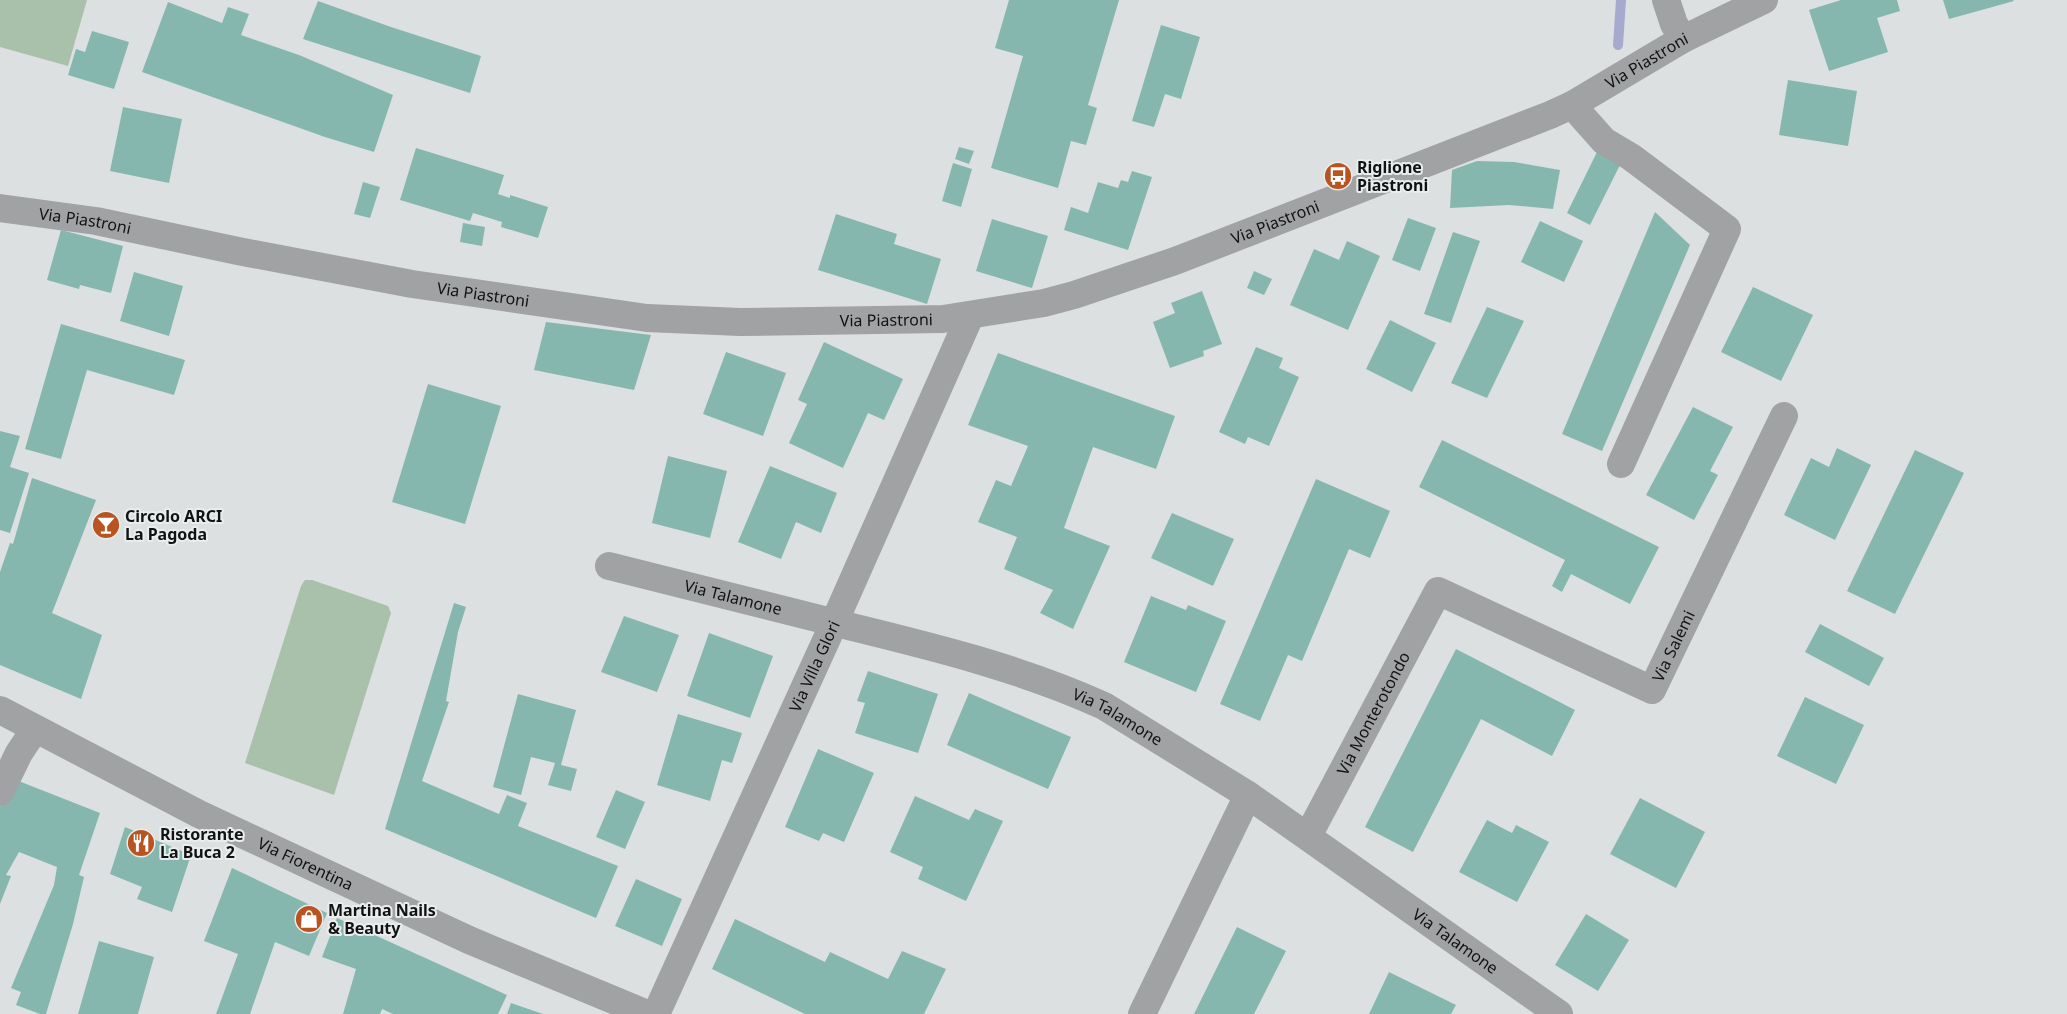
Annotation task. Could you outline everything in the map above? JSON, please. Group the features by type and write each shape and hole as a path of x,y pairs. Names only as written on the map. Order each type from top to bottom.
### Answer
{"street":[{"name":"Via Piastroni","path":"0,208 96,221 238,251 412,284 647,318 740,322 943,319 970,316 1044,303 1074,295 1175,261 1572,105 1683,40 1674,24 1666,0"},
{"path":"1683,40 1764,0"},
{"path":"1572,105 1604,141 1631,157 1727,229 1621,464"},
{"name":"Via Villa Glori","path":"656,1014 834,623 970,316"},
{"name":"Via Salemi","path":"1438,591 1652,690 1784,416"},
{"name":"Via Talamone","path":"609,566 914,642 1014,672 1081,696 1130,722 1248,795 1559,1014"},
{"name":"Via Monterotondo","path":"1308,836 1438,591"},
{"name":"Via Fiorentina","path":"0,710 199,814 469,940 647,1014"},
{"path":"0,792 19,753 35,728"},
{"path":"1142,1014 1248,795"}],"green space":[{"path":"0,0 87,0 68,66 0,47"},
{"path":"305,580 312,580 388,606 391,613 334,795 245,763 301,586"}],"building":[{"path":"1009,0 1119,0 1088,105 1097,108 1086,145 1071,141 1058,188 991,168 1023,56 995,48"},
{"path":"1841,0 1897,0 1900,11 1877,18 1888,52 1829,71 1809,10"},
{"path":"1943,0 2013,0 2014,1 1949,19"},
{"path":"318,1 481,56 470,93 303,39"},
{"path":"168,2 222,23 228,7 249,14 241,35 299,55 393,95 374,152 325,137 142,72"},
{"path":"1161,25 1200,37 1181,99 1165,94 1154,127 1132,121"},
{"path":"92,31 129,42 114,89 68,75 76,49 85,52"},
{"path":"1788,80 1857,91 1848,146 1779,135"},
{"path":"123,107 182,119 169,183 110,171"},
{"path":"959,147 974,151 969,164 955,159"},
{"path":"416,148 504,175 498,194 510,198 510,195 548,207 538,238 501,227 502,222 473,213 470,221 400,200"},
{"path":"1597,152 1621,163 1590,225 1567,213"},
{"path":"1477,161 1514,162 1560,170 1553,209 1509,205 1450,208 1452,170"},
{"path":"953,163 972,169 961,207 942,201"},
{"path":"1132,171 1152,177 1128,250 1064,230 1071,207 1088,213 1098,182 1118,188 1121,180 1128,182"},
{"path":"363,182 380,187 370,218 354,214"},
{"path":"1655,212 1690,245 1602,451 1562,434"},
{"path":"836,214 897,234 894,244 941,259 927,304 818,270"},
{"path":"1408,218 1436,228 1420,271 1392,260"},
{"path":"992,219 1048,236 1032,288 976,271"},
{"path":"1540,221 1583,241 1564,282 1521,262"},
{"path":"463,223 485,227 482,246 460,242"},
{"path":"61,230 123,246 111,293 80,285 79,289 47,280"},
{"path":"1453,232 1480,241 1451,323 1424,314"},
{"path":"1347,241 1380,256 1348,330 1290,305 1314,249 1339,260"},
{"path":"1254,271 1272,279 1264,295 1247,288"},
{"path":"134,272 183,286 169,336 120,321"},
{"path":"1753,287 1813,315 1781,381 1721,352"},
{"path":"1202,291 1222,344 1203,351 1204,356 1170,368 1153,322 1175,313 1171,303"},
{"path":"1487,307 1524,321 1487,398 1451,383"},
{"path":"1390,320 1436,343 1412,392 1366,369"},
{"path":"546,322 651,335 634,390 534,370"},
{"path":"61,324 185,360 174,395 87,370 61,459 25,449"},
{"path":"824,342 903,379 884,420 868,413 843,468 789,443 807,404 798,400"},
{"path":"1256,347 1283,358 1279,368 1299,377 1269,446 1248,437 1245,444 1219,432"},
{"path":"726,352 786,373 763,436 703,414"},
{"path":"998,353 1175,416 1156,469 1093,447 1064,528 1110,546 1073,629 1040,613 1053,590 1004,569 1017,537 978,522 996,480 1011,486 1028,446 968,425"},
{"path":"428,384 501,406 465,524 392,502"},
{"path":"1693,407 1733,427 1710,471 1718,475 1694,520 1646,495"},
{"path":"0,431 20,436 10,467 29,473 10,533 0,530"},
{"path":"1442,440 1659,547 1630,604 1571,574 1562,592 1552,586 1565,560 1419,487"},
{"path":"1837,448 1871,465 1835,540 1784,515 1811,458 1829,467"},
{"path":"1915,450 1964,473 1895,614 1847,591"},
{"path":"668,456 727,471 710,538 652,523"},
{"path":"770,466 837,493 821,533 796,522 781,559 738,542"},
{"path":"32,478 96,500 52,613 102,635 81,699 0,665 0,572 10,543 13,544"},
{"path":"1316,479 1390,511 1370,558 1349,549 1302,661 1288,655 1260,721 1220,704"},
{"path":"1172,513 1234,539 1213,586 1151,558"},
{"path":"1151,596 1186,610 1188,605 1226,621 1196,692 1124,662"},
{"path":"454,603 466,607 458,632 446,701 449,702 422,781 499,814 507,795 527,803 518,826 618,866 596,918 385,829"},
{"path":"624,616 679,635 657,692 601,672"},
{"path":"1820,624 1884,658 1869,686 1805,652"},
{"path":"709,633 773,656 750,718 687,696"},
{"path":"1456,649 1575,710 1552,756 1481,719 1413,852 1365,827"},
{"path":"868,671 938,694 918,753 855,733 865,703 857,701"},
{"path":"969,693 1071,737 1048,789 947,745"},
{"path":"518,694 576,710 561,765 577,769 571,791 548,785 555,763 531,757 521,795 493,787"},
{"path":"1805,697 1864,725 1836,784 1777,756"},
{"path":"678,714 742,733 732,763 722,760 710,801 657,785"},
{"path":"818,749 874,773 844,842 823,833 819,841 785,827"},
{"path":"11,778 100,813 79,875 84,877 73,924 46,1014 40,1014 16,1005 21,992 11,988 54,885 57,867 19,852 6,875 11,876 0,904 0,807"},
{"path":"616,790 645,802 625,849 596,837"},
{"path":"915,796 969,820 975,809 1003,821 966,901 918,879 923,867 890,852"},
{"path":"1640,798 1705,832 1676,888 1610,854"},
{"path":"1487,820 1512,833 1516,825 1549,842 1517,902 1459,872"},
{"path":"125,827 191,855 172,912 137,899 142,887 110,874"},
{"path":"232,868 327,913 309,956 275,942 250,1014 216,1014 238,954 204,941"},
{"path":"636,879 682,899 662,946 615,926"},
{"path":"1586,914 1629,940 1598,991 1555,965"},
{"path":"337,918 507,995 498,1014 393,1014 382,1009 380,1014 343,1014 356,969 322,957"},
{"path":"735,919 825,962 830,952 888,979 902,951 946,969 924,1014 805,1014 712,969"},
{"path":"1237,927 1286,951 1254,1014 1194,1014"},
{"path":"99,941 154,957 138,1014 78,1014"},
{"path":"1389,972 1456,1005 1451,1014 1369,1014"},
{"path":"511,1003 543,1014 507,1014"}],"waterway":[{"path":"1618,45 1621,0"}],"place":[{"name":"Riglione Piastroni","path":"1338,176"},
{"name":"Circolo ARCI La Pagoda","path":"106,525"},
{"name":"Ristorante La Buca 2","path":"141,843"},
{"name":"Martina Nails & Beauty","path":"309,919"}]}
